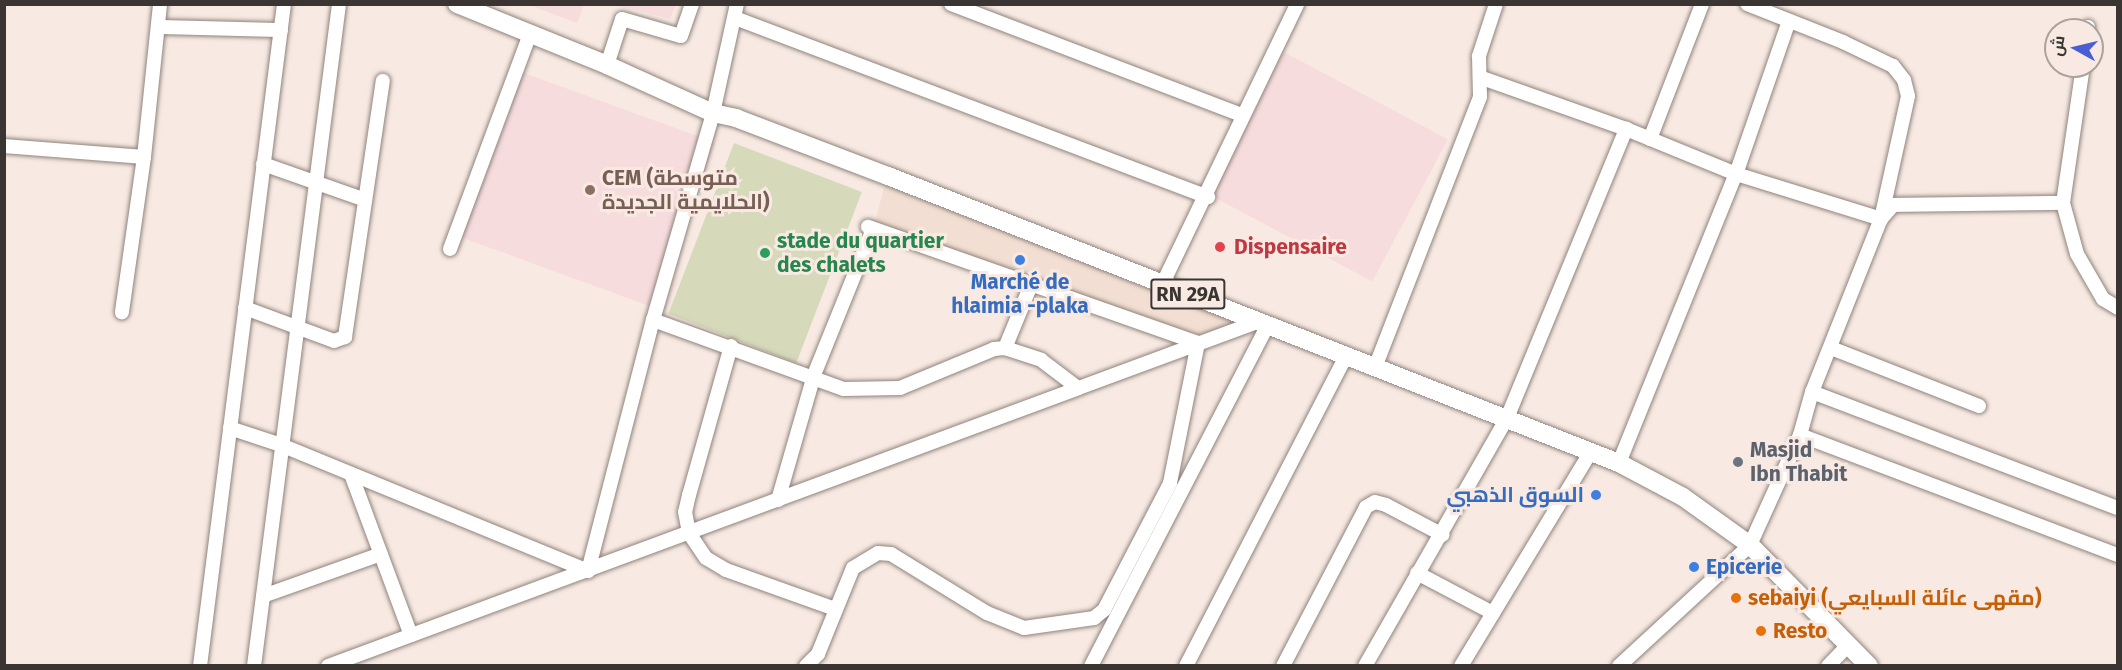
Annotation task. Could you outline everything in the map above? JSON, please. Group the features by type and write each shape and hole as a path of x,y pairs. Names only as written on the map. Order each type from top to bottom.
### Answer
{"main road":[{"name":"RN 29A","path":"457,4 477,8 530,34 607,65 713,113 747,122 1163,283 1262,325 1376,365 1619,463 1683,497 1750,545 1869,666"}],"street":[{"path":"122,312 144,157 160,4"},
{"path":"200,666 284,4"},
{"path":"254,666 339,4"},
{"path":"607,65 622,19 681,36 692,4"},
{"path":"951,4 1242,115"},
{"path":"1163,283 1208,197 1242,115 1297,4"},
{"path":"1376,365 1480,97 1482,78 1479,56 1496,4"},
{"path":"1650,140 1702,4"},
{"path":"1619,666 1750,545 1800,435 1812,392 1881,219 1908,96 1904,80 1893,66 1789,21 1770,8 1747,4"},
{"path":"588,571 652,320 713,113 736,11 1208,197"},
{"path":"1619,463 1736,174 1789,21"},
{"path":"158,27 281,30"},
{"path":"450,249 530,34"},
{"path":"1482,78 1626,129 1736,174 1881,219"},
{"path":"2081,78 2063,203 2077,254 2103,299 2118,308"},
{"path":"245,308 334,341 345,337 383,81"},
{"path":"1365,666 1417,573 1443,535 1507,417 1626,129"},
{"path":"4,146 144,157"},
{"path":"263,164 365,200"},
{"path":"1881,219 1893,206 1919,202 2063,203"},
{"path":"778,500 814,375 871,228 1198,343"},
{"path":"1005,348 1031,285"},
{"path":"652,320 814,375 844,389 900,388 993,349 1005,348 1041,360 1078,388"},
{"path":"328,666 1198,343 1262,325"},
{"path":"1091,666 1262,325"},
{"path":"806,666 818,654 853,568 878,553 891,554 987,612 1024,628 1094,618 1104,610 1164,501 1198,343"},
{"path":"731,346 685,512 689,533 706,558 726,570 835,609"},
{"path":"1831,348 1979,406"},
{"path":"1186,666 1347,354"},
{"path":"1812,392 2118,508"},
{"path":"230,428 281,445 588,571"},
{"path":"1800,435 2118,555"},
{"path":"1461,666 1591,451"},
{"path":"351,474 411,634"},
{"path":"1283,666 1366,507 1374,502 1386,505 1443,535"},
{"path":"263,596 381,554"},
{"path":"1417,573 1493,614"},
{"path":"1828,666 1849,644"}],"shaded area":[{"path":"676,4 670,19 616,5"},
{"path":"529,5 584,5 577,23"},
{"path":"1282,51 1448,139 1372,281 1206,193"},
{"name":"CEM (متوسطة الحلايمية الجديدة)","path":"516,70 715,143 655,308 456,235"},
{"name":"Marché de hlaimia -plaka","path":"885,184 1245,325 1198,343 873,229"}],"green space":[{"name":"stade du quartier des chalets","path":"734,143 862,192 796,363 668,314"}],"place":[{"name":"CEM (متوسطة الحلايمية الجديدة)","path":"590,190"},
{"name":"Dispensaire","path":"1220,247"},
{"name":"stade du quartier des chalets","path":"765,253"},
{"name":"Marché de hlaimia -plaka","path":"1020,260"},
{"name":"Masjid Ibn Thabit","path":"1738,462"},
{"name":"السوق الذهبي","path":"1596,495"},
{"name":"Epicerie","path":"1694,567"},
{"name":"sebaiyi (مقهى عائلة السبايعي)","path":"1736,598"},
{"name":"Resto","path":"1761,631"}]}
